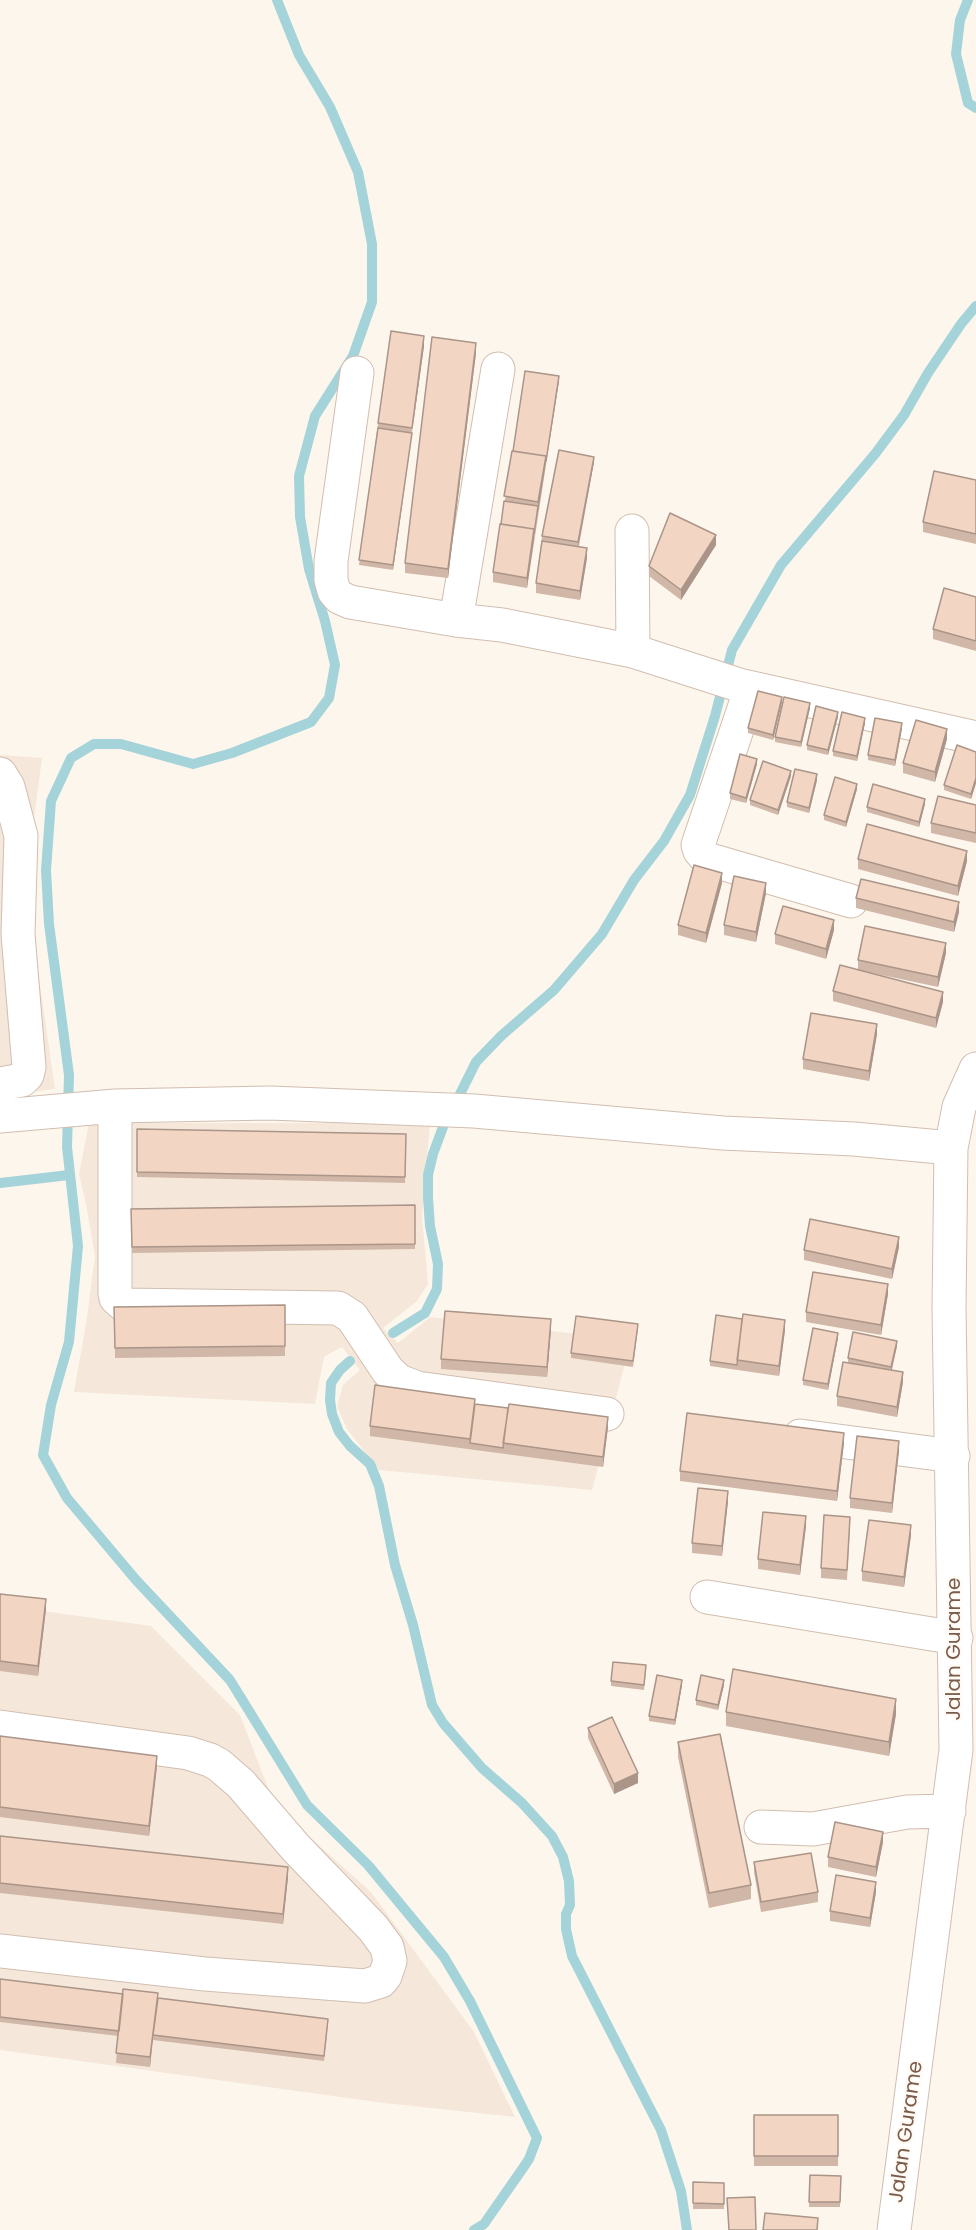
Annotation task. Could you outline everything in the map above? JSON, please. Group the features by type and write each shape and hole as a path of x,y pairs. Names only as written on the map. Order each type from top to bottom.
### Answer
{"street":[{"path":"456,620 498,369"},
{"path":"357,373 331,561 331,580 334,591 339,597 351,602 456,620 502,625 633,651 733,684 976,738"},
{"path":"632,531 633,651"},
{"path":"733,684 698,845 700,852 707,858 851,901"},
{"path":"0,774 8,787 21,836 9,933 29,1067 13,1102 103,1107 270,1103 474,1112 723,1133 854,1139 951,1148"},
{"name":"Jalan Gurame","path":"894,2230 956,1750 953,1456 963,1310 951,1148 959,1107 976,1069"},
{"path":"103,1107 115,1293 116,1298 124,1305 338,1308 352,1317 388,1371 399,1380 417,1388 607,1414"},
{"path":"770,1431 953,1456"},
{"path":"707,1597 956,1638"},
{"path":"0,1727 188,1753 219,1765 241,1784 296,1848 374,1928 387,1947 390,1961 385,1976 365,1986 205,1974 0,1950"},
{"path":"761,1827 813,1829 906,1812 949,1811"}],"shaded area":[{"path":"0,755 42,758 27,872 35,951 55,1089 0,1096"},
{"path":"89,1123 430,1123 422,1216 428,1284 417,1301 383,1328 398,1343 430,1317 631,1340 592,1490 379,1470 347,1429 337,1406 343,1385 360,1370 342,1347 324,1357 315,1404 74,1392 95,1256 79,1174"},
{"path":"0,1605 151,1626 240,1715 275,1806 371,1892 474,2032 515,2117 384,2103 0,2050"}],"building":[{"path":"391,331 424,336 412,428 378,423"},
{"path":"432,337 476,343 448,569 405,563"},
{"path":"525,371 559,376 546,461 546,456 513,451"},
{"path":"378,428 412,433 393,565 359,560"},
{"path":"559,450 594,457 578,542 542,536"},
{"path":"512,451 546,456 538,502 504,496"},
{"path":"934,471 976,480 976,534 923,522"},
{"path":"504,501 538,506 534,534 534,529 501,524"},
{"path":"670,513 716,535 681,590 649,566"},
{"path":"500,524 534,529 527,578 493,572"},
{"path":"542,541 587,548 580,591 536,583"},
{"path":"944,588 976,597 976,641 933,629"},
{"path":"758,691 782,697 773,735 748,728"},
{"path":"784,697 810,703 801,742 775,737"},
{"path":"816,706 838,712 828,750 807,745"},
{"path":"842,712 865,718 857,756 833,751"},
{"path":"875,718 902,723 895,760 868,755"},
{"path":"916,720 947,729 935,772 903,763"},
{"path":"957,745 976,752 976,778 971,794 944,785"},
{"path":"740,754 757,759 746,798 730,793"},
{"path":"763,761 791,771 778,810 750,800"},
{"path":"795,769 817,774 809,808 787,802"},
{"path":"835,777 857,784 846,822 824,815"},
{"path":"873,784 925,799 919,822 867,807"},
{"path":"938,796 976,805 976,833 931,823"},
{"path":"867,824 967,851 958,886 858,859"},
{"path":"694,865 722,873 706,933 678,925"},
{"path":"734,876 766,883 756,932 724,925"},
{"path":"861,879 959,902 954,922 856,898"},
{"path":"783,906 834,920 826,949 775,934"},
{"path":"865,926 946,943 938,977 858,960"},
{"path":"840,965 943,992 936,1018 833,991"},
{"path":"811,1013 877,1024 869,1071 803,1059"},
{"path":"137,1129 406,1134 405,1177 137,1172"},
{"path":"415,1205 415,1244 132,1247 131,1209"},
{"path":"810,1219 899,1237 892,1269 804,1250"},
{"path":"813,1272 888,1284 881,1325 806,1312"},
{"path":"285,1305 285,1346 115,1348 114,1307"},
{"path":"445,1311 551,1319 547,1367 441,1359"},
{"path":"743,1314 785,1320 779,1366 737,1360"},
{"path":"716,1315 742,1319 737,1365 710,1361"},
{"path":"576,1316 638,1324 633,1361 571,1353"},
{"path":"813,1328 838,1333 828,1384 803,1380"},
{"path":"853,1332 897,1341 891,1367 848,1358"},
{"path":"843,1362 903,1372 897,1407 837,1396"},
{"path":"375,1385 475,1399 470,1439 370,1426"},
{"path":"475,1404 508,1408 503,1448 470,1443"},
{"path":"509,1404 608,1417 603,1457 503,1443"},
{"path":"687,1413 844,1433 837,1491 680,1471"},
{"path":"857,1436 899,1441 892,1503 850,1498"},
{"path":"698,1488 728,1491 722,1546 692,1543"},
{"path":"763,1512 806,1516 800,1565 758,1559"},
{"path":"824,1515 850,1517 847,1570 821,1568"},
{"path":"869,1520 911,1525 904,1577 862,1571"},
{"path":"0,1594 46,1599 38,1666 0,1661"},
{"path":"613,1662 646,1665 644,1685 611,1681"},
{"path":"733,1669 896,1699 889,1742 726,1712"},
{"path":"657,1675 682,1680 675,1720 649,1716"},
{"path":"701,1675 724,1680 718,1705 696,1700"},
{"path":"612,1717 638,1773 614,1784 588,1728"},
{"path":"720,1734 751,1885 709,1893 678,1742"},
{"path":"0,1736 157,1756 149,1826 0,1807"},
{"path":"835,1822 883,1832 876,1867 828,1857"},
{"path":"0,1836 288,1867 283,1914 0,1883"},
{"path":"811,1853 818,1892 761,1902 754,1862"},
{"path":"836,1875 876,1882 870,1918 830,1911"},
{"path":"0,1979 123,1994 119,2031 0,2017"},
{"path":"123,1989 158,1993 150,2057 116,2053"},
{"path":"158,1998 328,2019 324,2056 153,2035"},
{"path":"754,2115 838,2115 838,2156 754,2156"},
{"path":"810,2175 841,2176 840,2202 809,2202"},
{"path":"693,2182 724,2183 724,2204 693,2203"},
{"path":"755,2197 756,2230 729,2230 727,2198"},
{"path":"765,2213 818,2218 817,2230 763,2230"}],"waterway":[{"path":"277,0 299,55 330,107 358,172 372,244 372,302 353,356 315,416 299,476 300,517 309,569 325,621 335,665 329,698 311,722 232,753 193,764 121,744 94,744 71,758 51,801 46,870 49,924 69,1075 67,1147 78,1246 69,1342 51,1405 43,1455 67,1498 136,1580 230,1680 307,1805 368,1865 444,1957 470,2001 537,2138 523,2168 484,2224 474,2230"},
{"path":"968,0 960,20 956,54 968,103 976,108"},
{"path":"460,1094 476,1062 501,1036 554,990 602,934 634,880 664,841 690,795 715,716 732,650 781,565 875,454 904,415 928,373 961,324 976,306"},
{"path":"393,1333 425,1313 437,1289 438,1264 430,1226 428,1175 443,1127"},
{"path":"0,1183 69,1175"},
{"path":"350,1361 331,1383 332,1414 339,1432 350,1446 370,1464 379,1486 395,1565 413,1625 432,1705 443,1723 482,1768 522,1803 552,1836 563,1857 569,1881 570,1905 566,1914 566,1929 572,1956 661,2130 681,2191 687,2230"}]}
